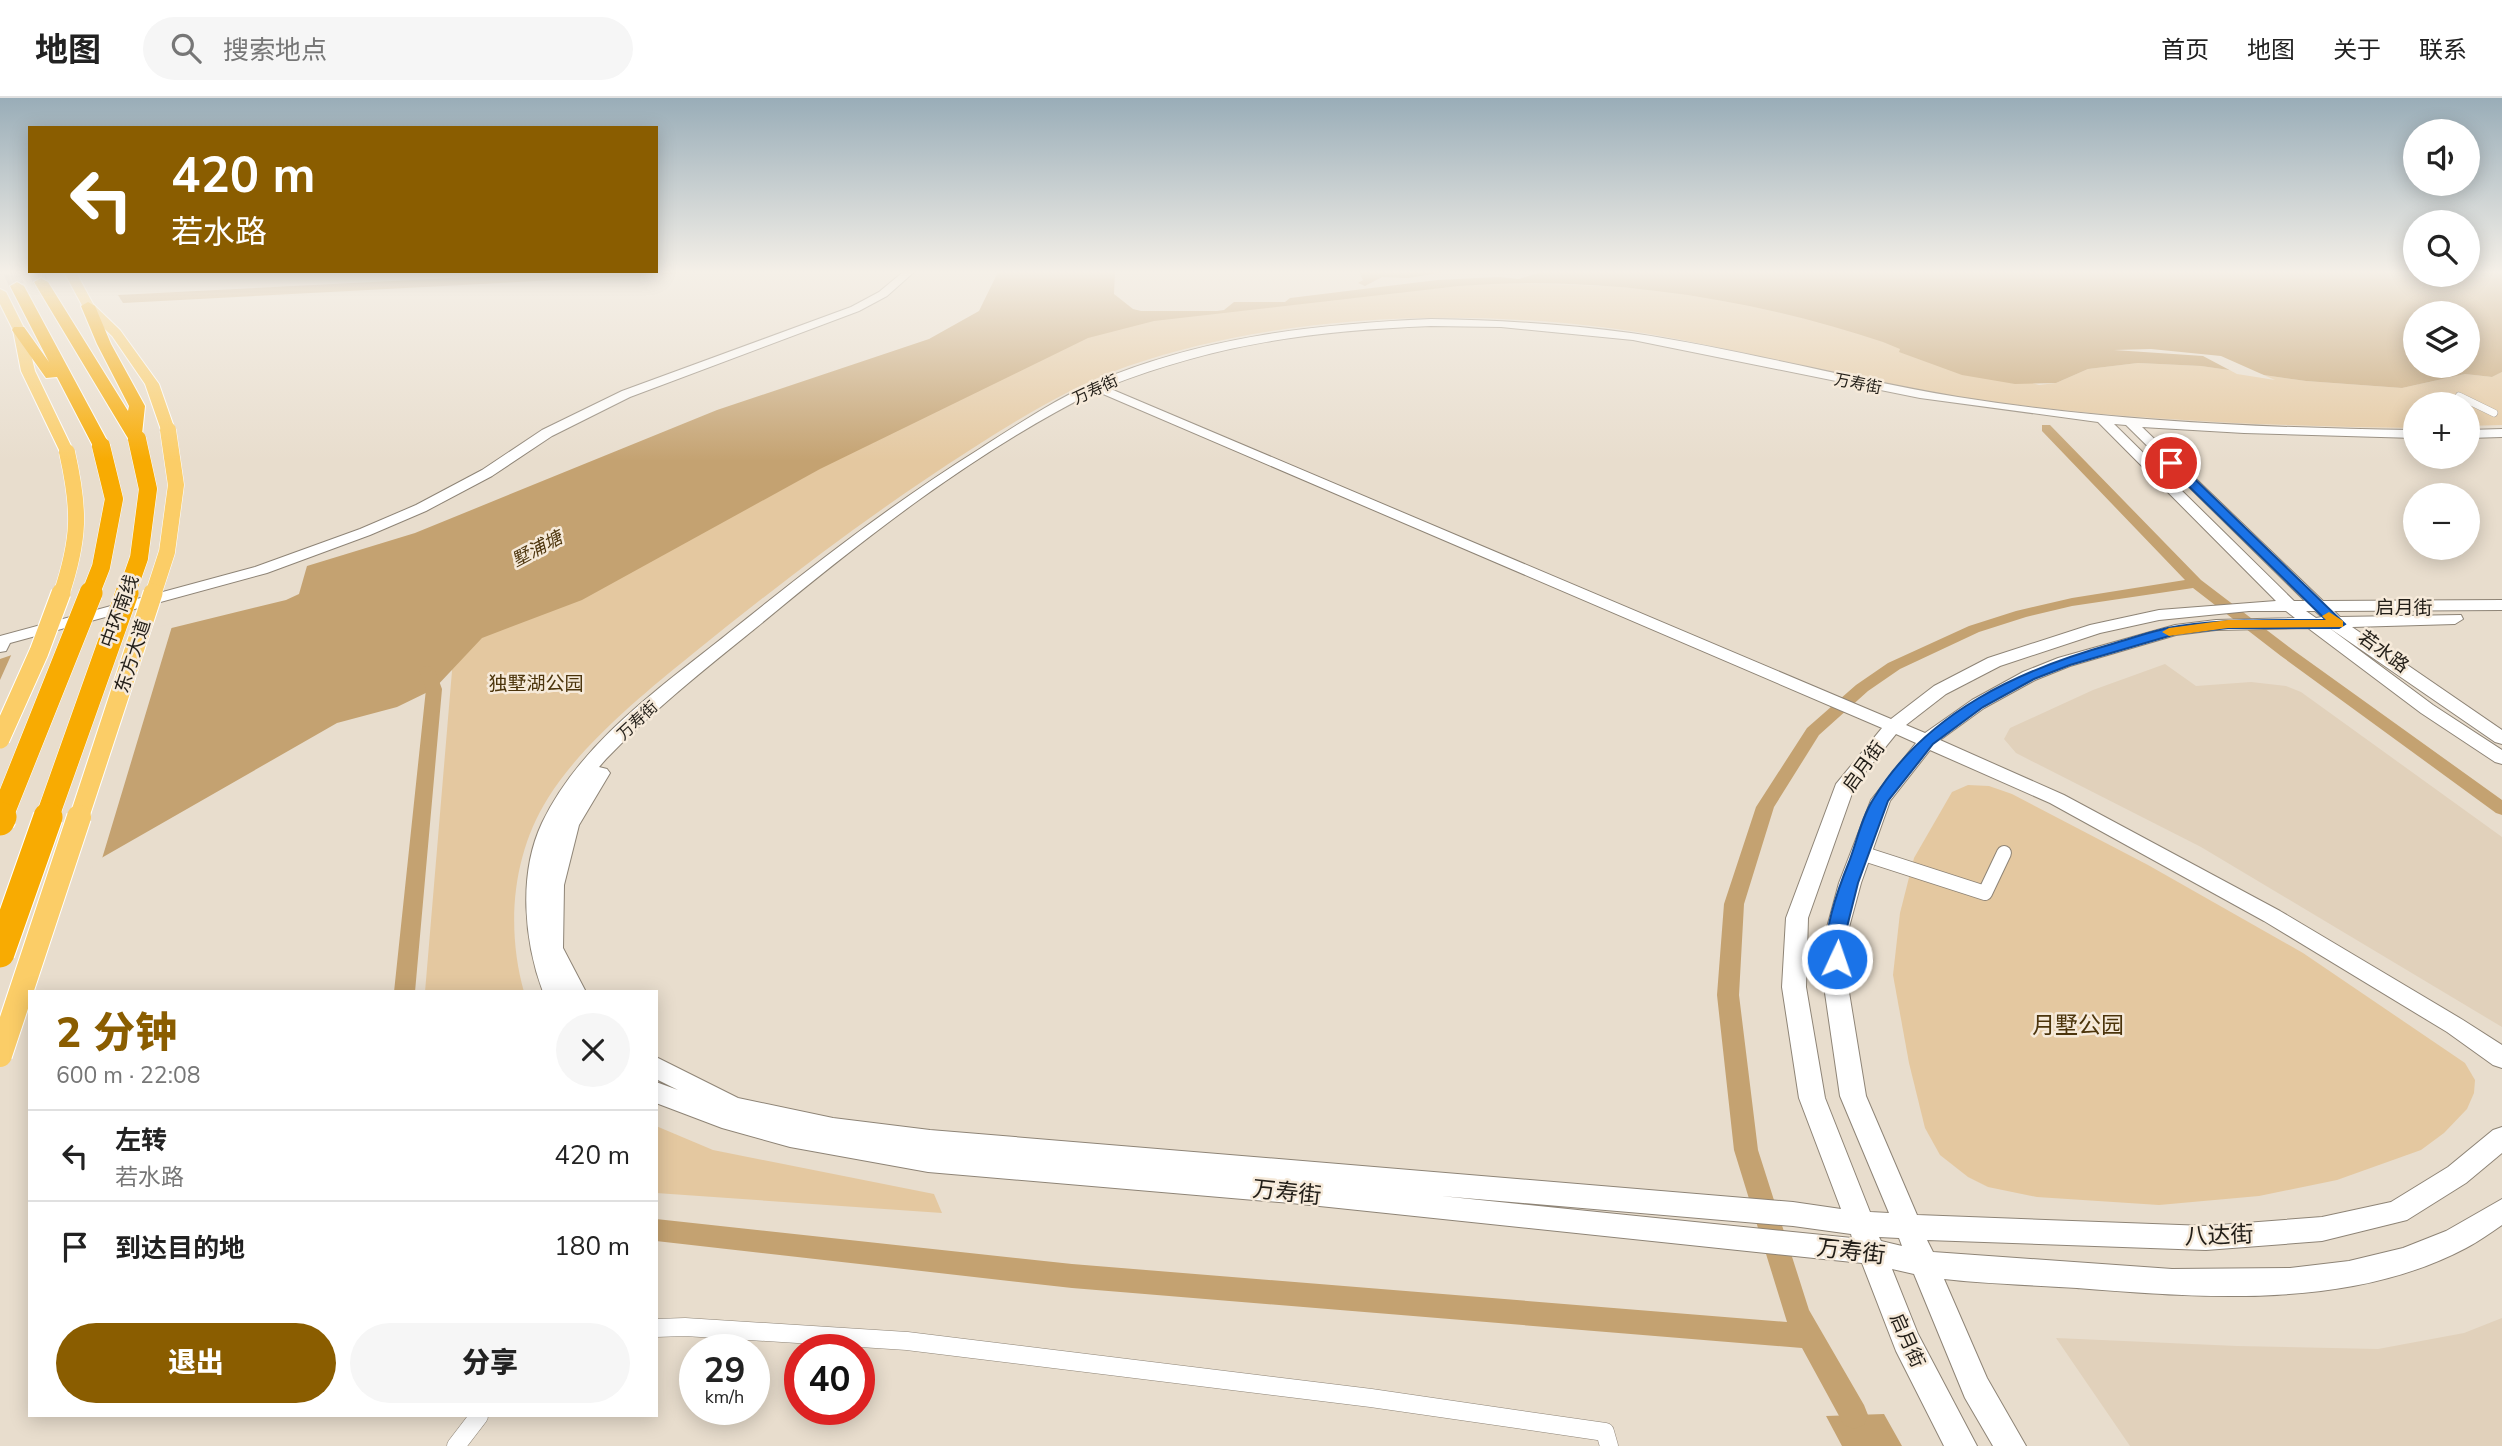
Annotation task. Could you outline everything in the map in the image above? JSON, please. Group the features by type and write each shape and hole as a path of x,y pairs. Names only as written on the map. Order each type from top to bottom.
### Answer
{"highway":[{"path":"22,335 42,366 79,403"},
{"name":"中环南线","path":"0,821 101,567 114,499 101,446 43,335"},
{"name":"中环南线","path":"0,953 139,558 148,489 135,437 72,335"},
{"path":"100,335 138,407 135,437"}],"main road":[{"path":"0,739 47,630 74,551 78,496 66,452 28,371 20,335"},
{"name":"东方大道","path":"0,1055 167,552 176,485 168,430 152,384 117,335"}],"street":[{"path":"0,647 3,640 261,570 365,532 421,508 487,473 547,433 626,394 785,335"},
{"name":"万寿街","path":"553,990 539,954 540,868 551,824 572,788 648,708 829,560 939,481 1025,424 1100,388 1189,358 1312,335"},
{"name":"万寿街","path":"1589,335 1634,340 1913,397 2061,417 2133,425 2355,441 2403,441"},
{"path":"1100,388 1893,726 2057,799 2191,870 2338,955 2502,1058"},
{"name":"万寿街","path":"572,990 552,948 551,910 556,867 567,827 578,804 624,744 661,708 778,610 898,520 1029,429 1100,388"},
{"path":"2480,406 2494,413"},
{"path":"2106,422 2291,607"},
{"name":"万寿街","path":"2133,425 2403,434"},
{"name":"若水路","path":"2133,425 2316,616 2427,709 2502,758"},
{"path":"2480,434 2502,433"},
{"path":"2480,440 2502,439"},
{"name":"启月街","path":"2010,1446 1976,1388 1853,1096 1836,986 1837,931 1881,800 1927,741 1978,704 2029,676 2064,662 2175,630 2228,624 2272,623 2316,616 2502,605"},
{"name":"启月街","path":"1961,1446 1906,1341 1812,1098 1794,986 1797,918 1846,785 1893,726 1940,690 1994,662 2057,640 2131,620 2207,609 2291,607 2316,616"},
{"name":"若水路","path":"2316,616 2339,624 2406,674 2502,738"},
{"name":"启月街","path":"2339,624 2502,617"},
{"path":"1861,853 1985,893 2004,853"},
{"name":"万寿街","path":"658,1068 733,1107 833,1129 930,1141 1793,1214 1910,1227"},
{"name":"万寿街","path":"658,1093 750,1126 835,1147 921,1162 1209,1185 1728,1237 1872,1252 1925,1264"},
{"name":"八达街","path":"1910,1227 2206,1238 2322,1229 2397,1212 2457,1175 2502,1138"},
{"path":"1925,1264 2143,1280 2295,1281 2391,1265 2477,1230 2502,1210"},
{"path":"658,1328 685,1327 907,1341 1357,1396 1605,1432 1609,1446"},
{"path":"456,1446 478,1417"}],"shaded area":[{"path":"2165,664 2196,686 2251,682 2286,686 2301,692 2502,837 2502,1027 2201,847 2016,753 2004,739 2010,728 2093,690"},
{"path":"2502,1318 2502,1446 2130,1446 2056,1338 2378,1349 2464,1333"}],"green space":[{"name":"独墅湖公园","path":"1086,335 1249,335 1189,348 1128,366 1087,383 989,438 827,549 652,687 613,722 561,779 536,820 527,843 520,868 514,918 518,968 524,990 425,990 452,671 443,650"},
{"name":"独墅湖公园","path":"1654,335 1872,335 2039,385 2056,383 2088,369 2138,363 2201,366 2306,381 2402,388 2447,378 2492,377 2502,372 2502,425 2480,426 2480,392 2403,392 2403,428 2297,425 2063,410 1946,395"},
{"name":"月墅公园","path":"1968,785 1989,786 2012,794 2148,865 2303,953 2465,1063 2475,1080 2474,1093 2467,1109 2444,1133 2421,1150 2337,1180 2259,1196 2159,1205 2037,1197 1988,1187 1968,1177 1940,1155 1925,1128 1909,1063 1893,975 1900,913 1914,858 1952,792"},
{"path":"658,1127 713,1150 934,1194 942,1213 658,1193"}],"water":[{"name":"墅浦塘","path":"936,335 1100,335 1088,338 820,469 582,600 482,638 434,689 397,707 337,723 0,916 0,659 53,641 29,683 107,669 139,636 286,600 299,594 307,566 415,533 717,410"},
{"path":"1860,335 2403,335 2403,378 2447,378 2402,388 2306,381 2201,366 2138,363 2088,369 2056,383 2015,384 1962,375 1899,352 1900,349"},
{"path":"2480,335 2502,335 2502,372 2492,377 2480,376"},
{"path":"1884,1414 1902,1446 1842,1446 1826,1416"}],"pier":[{"path":"2151,349 2221,356 2275,380 2237,374 2203,356 2114,350"},
{"path":"173,623 101,862 0,920 0,680 13,651 52,637 56,638 36,679 105,666 138,633"}],"waterway":[{"path":"2046,428 2196,583"},
{"path":"1854,1415 1797,1314 1746,1150 1728,995 1734,904 1765,807 1813,732 1862,688 1894,666 1974,629 2021,614 2072,602 2196,583"},
{"path":"2196,583 2287,653 2502,809"},
{"path":"404,990 434,689 427,670"},
{"path":"658,1230 1072,1276 1809,1336"}],"slow traffic":[{"path":"2169,632 2228,624 2339,624 2329,616"}],"route":[{"path":"1837,959 1837,931 1850,883 1881,800 1927,741 1978,704 2029,676 2064,662 2175,630 2228,624 2339,624 2171,463"}]}
